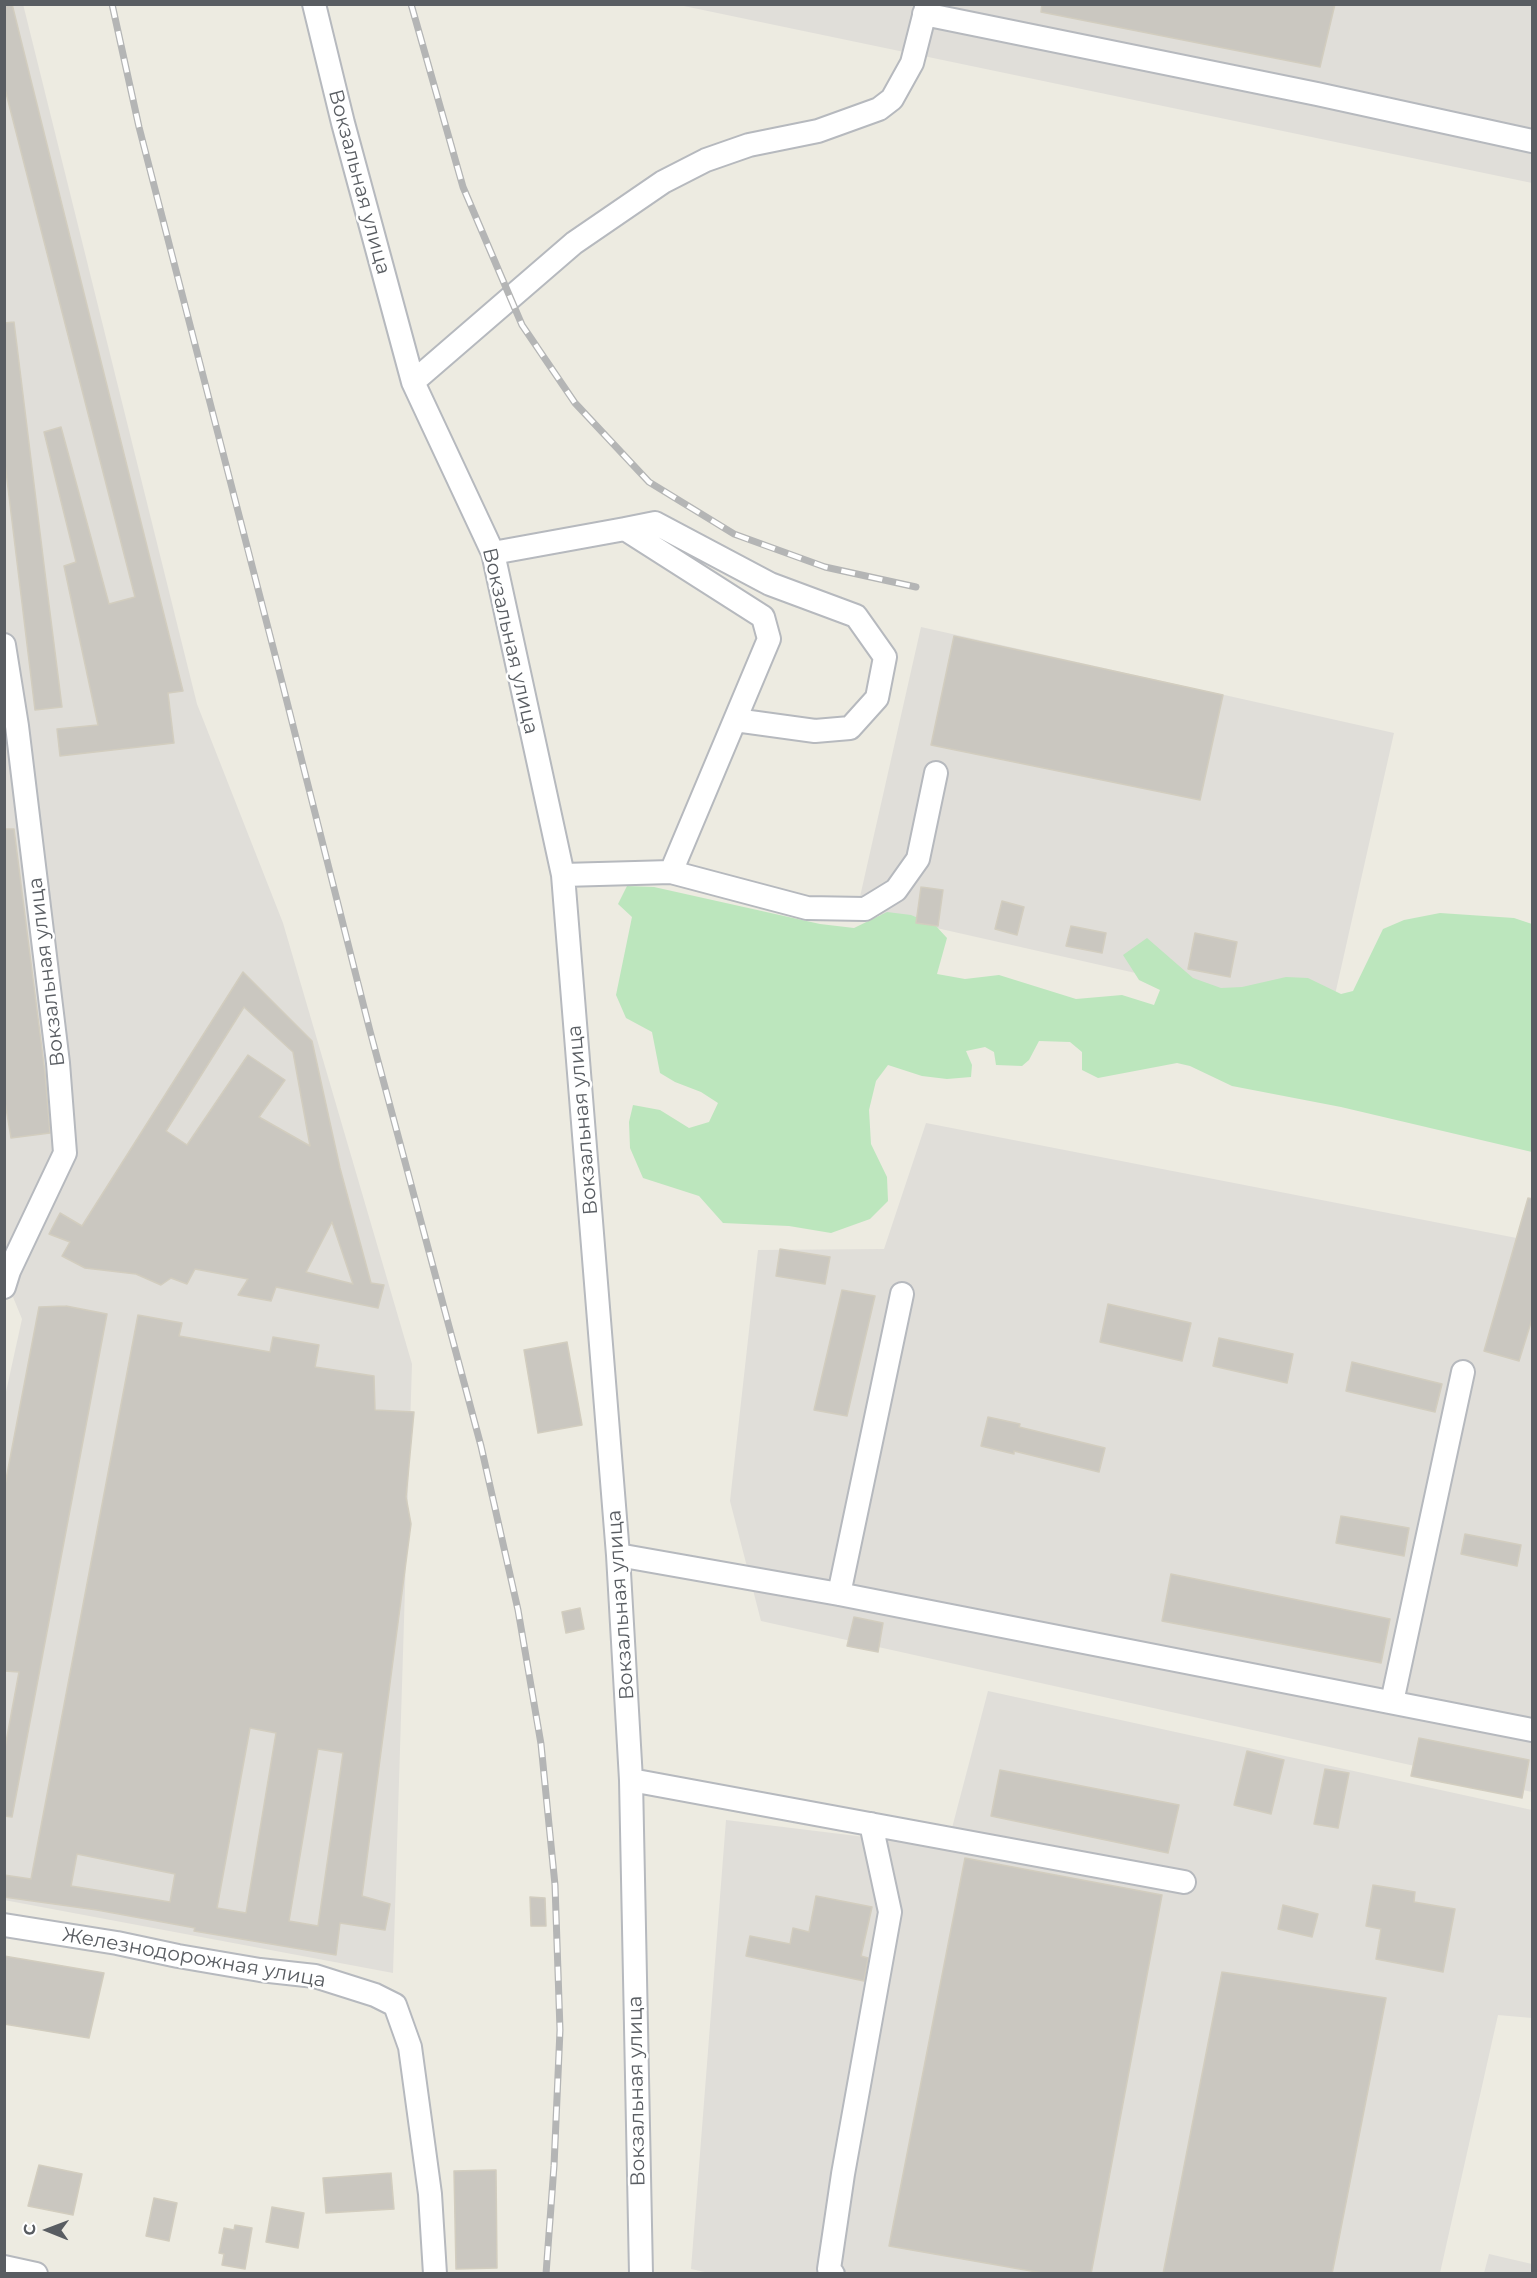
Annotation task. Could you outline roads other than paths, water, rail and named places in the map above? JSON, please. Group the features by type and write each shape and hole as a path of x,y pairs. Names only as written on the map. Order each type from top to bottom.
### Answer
{"street":[{"name":"Вокзальная улица","path":"314,4 343,123 413,382 493,553 563,875 618,1555 631,1780 641,2274"},
{"path":"413,382 574,243 663,182 706,160 749,145 818,131 879,109 892,99 912,63 926,9 1533,141"},
{"path":"493,553 655,523 770,584 856,616 885,657 877,698 850,728 815,731 735,720"},
{"path":"625,530 763,617 769,639 671,873"},
{"name":"Вокзальная улица","path":"4,645 8,706 17,726 58,1063 65,1153 9,1271 4,1287"},
{"path":"563,875 671,873 807,908 865,909 896,890 918,859 936,773"},
{"path":"839,1594 902,1294"},
{"path":"1392,1702 1463,1372"},
{"path":"618,1555 839,1594 1533,1730"},
{"path":"631,1780 1185,1882"},
{"path":"833,2274 829,2269 843,2174 890,1912 871,1824"},
{"name":"Железнодорожная улица","path":"4,1925 117,1942 178,1956 260,1970 315,1976 375,1995 395,2005 410,2047 430,2194 435,2274"},
{"path":"4,2267 36,2274"}],"railway":[{"path":"112,4 139,127 370,1031 481,1446 518,1610 541,1744 555,1885 560,2030 554,2166 546,2274"},
{"path":"411,4 463,187 522,325 575,403 649,482 734,534 825,567 916,587"}]}
